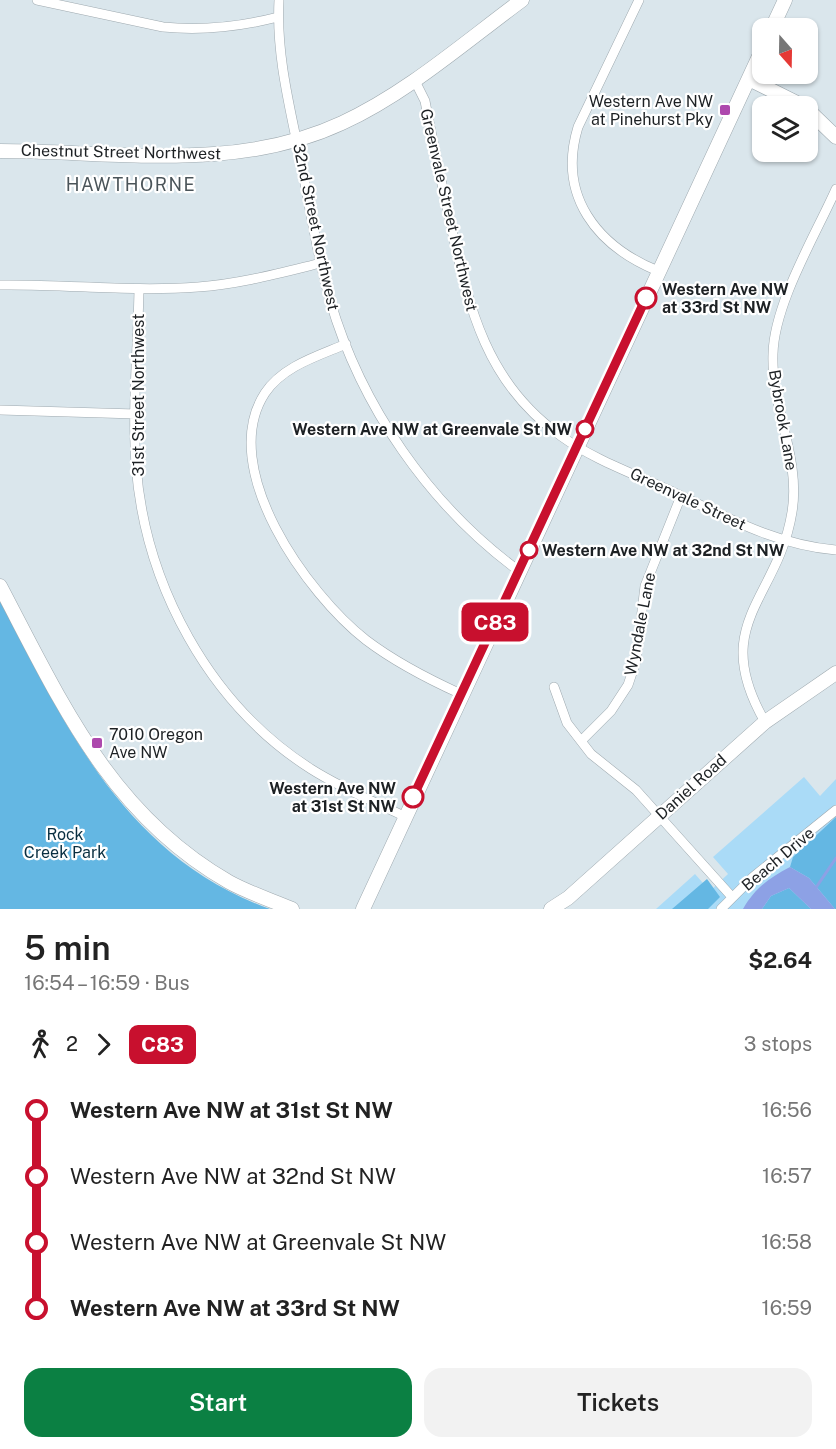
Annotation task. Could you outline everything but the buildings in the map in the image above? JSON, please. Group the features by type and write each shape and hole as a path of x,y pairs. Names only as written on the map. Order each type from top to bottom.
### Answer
{"street":[{"path":"37,0 164,27 184,29 223,29 278,17"},
{"name":"32nd Street Northwest","path":"279,0 282,68 321,263 346,344 377,409 424,479 457,518 519,571"},
{"name":"Chestnut Street Northwest","path":"0,151 200,156 237,153 297,140 354,117 414,79 522,0"},
{"path":"639,0 578,127 573,146 573,170 580,202 602,236 620,252 658,272"},
{"path":"777,18 785,0"},
{"path":"363,909 404,816 752,72"},
{"name":"Greenvale Street Northwest","path":"414,79 425,101 463,284 481,337 502,374 528,408 545,424 577,446"},
{"path":"749,79 783,96"},
{"path":"818,120 836,137"},
{"name":"Bybrook Lane","path":"765,722 745,681 742,647 748,620 784,542 792,513 794,482 773,368 774,340 783,306 836,189"},
{"path":"0,285 139,289 222,284 321,263"},
{"name":"31st Street Northwest","path":"139,289 136,414 138,488 150,546 169,599 206,667 249,718 296,758 348,791 404,816"},
{"path":"346,344 287,371 265,392 255,415 250,440 264,498 298,566 342,618 383,651 461,694"},
{"path":"0,410 136,414"},
{"name":"Greenvale Street","path":"577,446 784,542 836,550"},
{"name":"Wyndale Lane","path":"581,741 611,711 631,679 636,661 645,586 681,496"},
{"path":"0,586 71,720 98,762 126,798 168,840 202,865 242,888 292,909"},
{"name":"Daniel Road","path":"551,909 568,898 765,722 836,673"},
{"path":"554,687 567,723 591,754 636,790 732,897"},
{"name":"Beach Drive","path":"721,909 732,897 836,810"}],"shaded area":[{"path":"804,777 820,796 836,779 836,909 656,909 695,874 710,891 728,874 713,857"},
{"path":"790,867 809,878 835,909 811,909 789,888 771,896 762,909 743,909 763,884"}],"green space":[{"name":"Rock Creek Park","path":"0,601 76,740 105,783 138,822 176,857 219,886 270,909 0,909"},
{"path":"836,817 835,909 809,878 790,867 793,857"},
{"path":"707,879 720,897 708,909 672,909"},
{"path":"789,888 811,909 762,909 771,896"}],"waterway":[{"path":"815,889 836,858"}],"bus line":[{"name":"C83","path":"413,797 646,298"}],"place":[{"name":"Western Ave NW at Pinehurst Pky","path":"725,110"},
{"name":"Western Ave NW at 33rd St NW","path":"646,298"},
{"name":"Western Ave NW at Greenvale St NW","path":"585,429"},
{"name":"Western Ave NW at 32nd St NW","path":"529,550"},
{"name":"7010 Oregon Ave NW","path":"97,743"},
{"name":"Western Ave NW at 31st St NW","path":"413,797"}],"district":[{"name":"HAWTHORNE","path":"131,184"}]}
